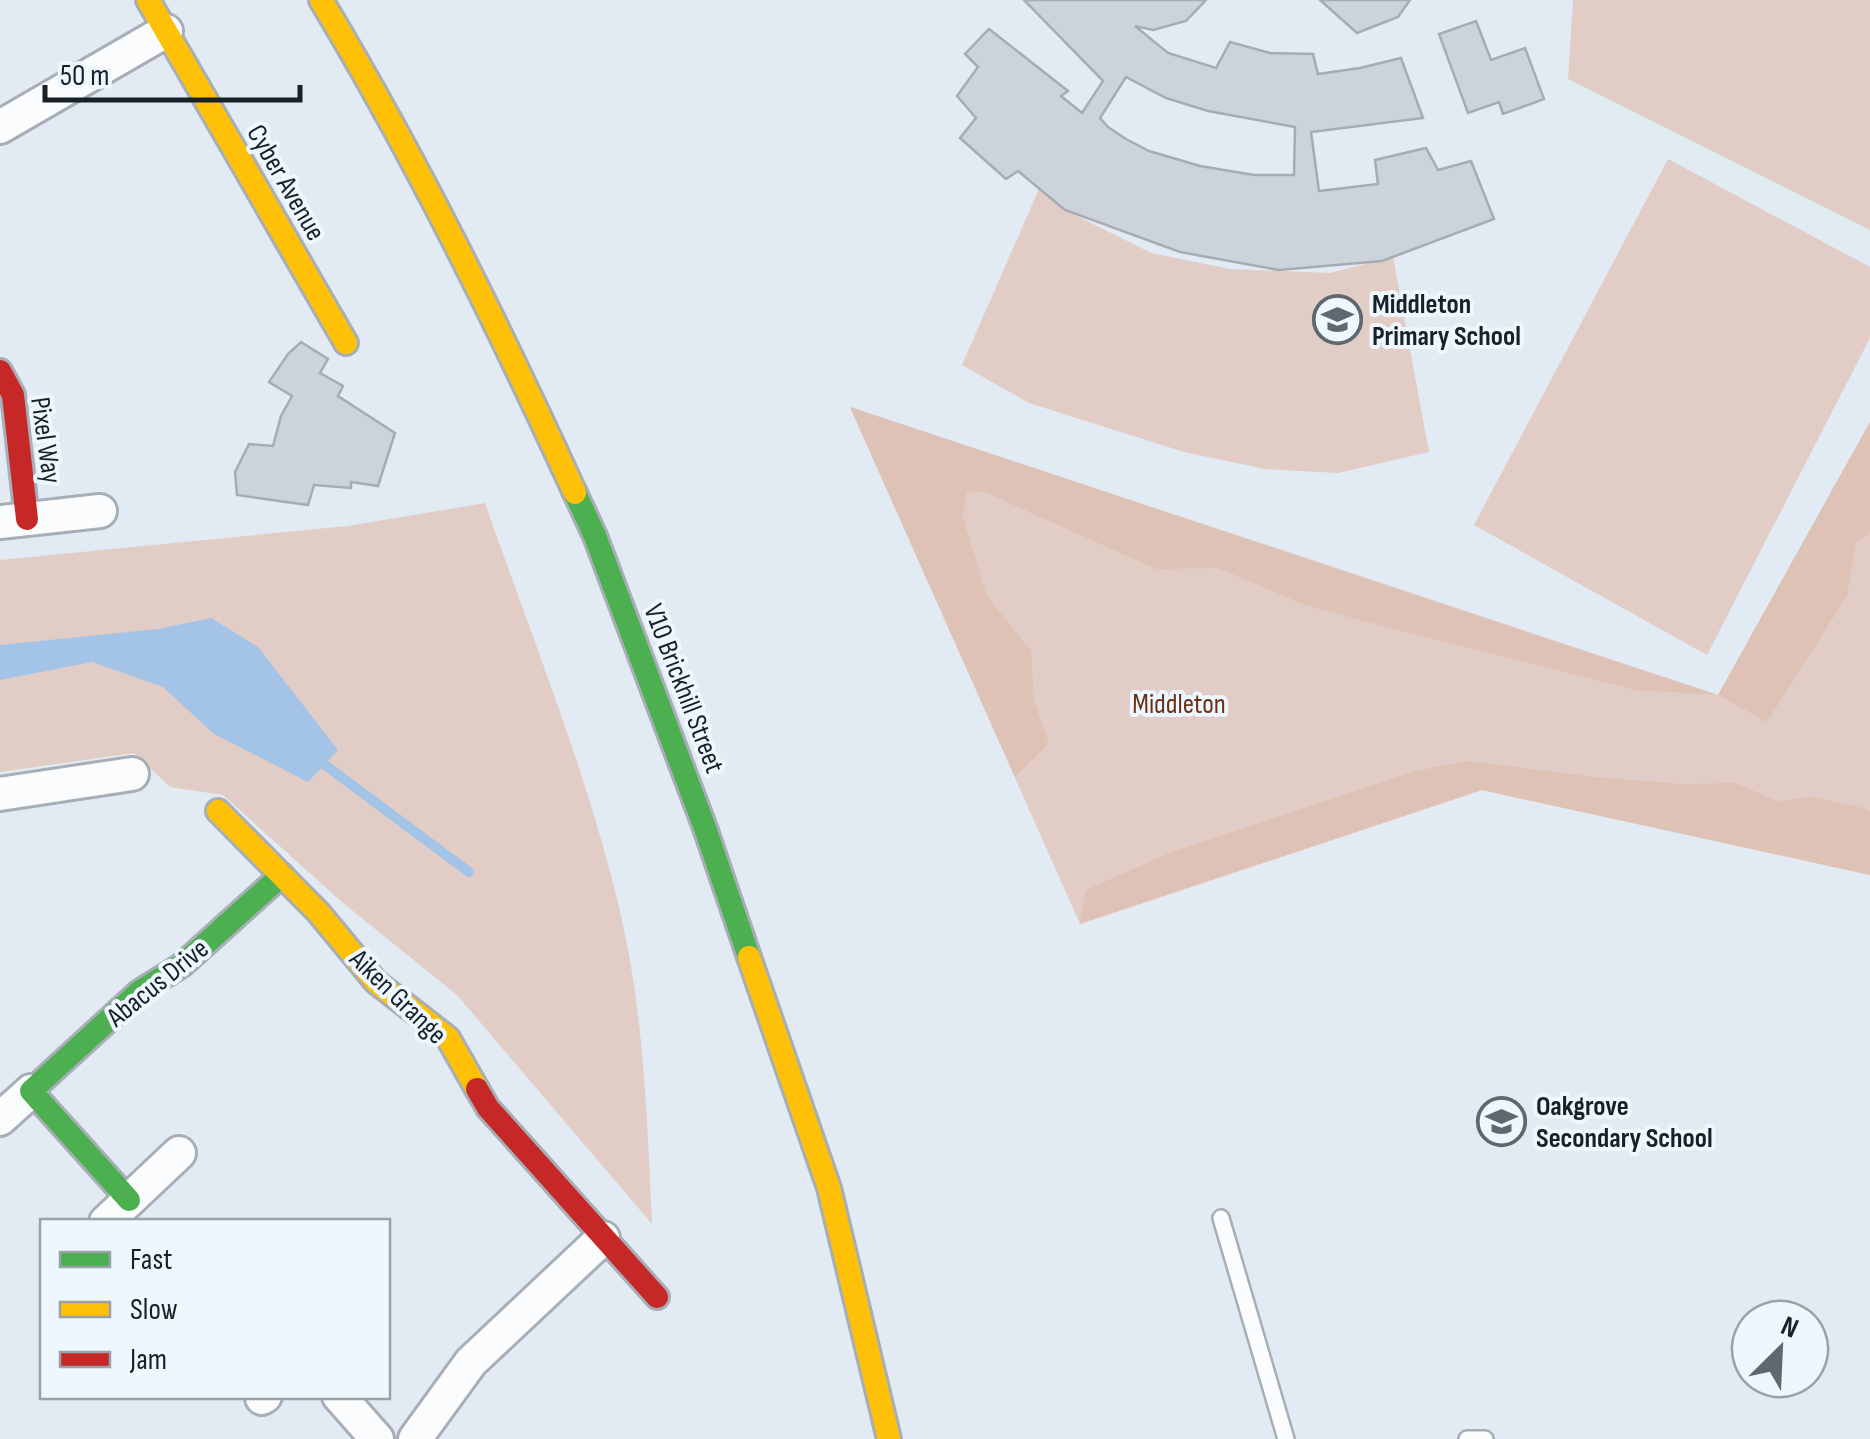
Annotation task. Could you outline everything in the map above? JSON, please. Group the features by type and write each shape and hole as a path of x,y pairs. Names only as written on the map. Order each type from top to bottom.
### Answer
{"street":[{"name":"Cyber Avenue","path":"148,0 346,343"},
{"name":"V10 Brickhill Street","path":"321,0 368,78 441,216 521,374 596,536 705,828 829,1188 889,1439"},
{"path":"0,126 166,31"},
{"name":"Pixel Way","path":"0,371 14,395 13,521"},
{"path":"13,521 100,512"},
{"path":"0,794 132,774"},
{"name":"Aiken Grange","path":"218,811 318,912 376,982 448,1038 488,1108 657,1296"},
{"name":"Abacus Drive","path":"0,1119 139,992 182,966 282,875"},
{"path":"31,1090 117,1211 180,1154"},
{"path":"414,1439 470,1362 603,1238"},
{"path":"341,1399 376,1439"}],"lane":[{"path":"1221,1218 1286,1439"},
{"path":"1467,1439 1485,1439"}],"green space":[{"path":"1573,0 1870,0 1870,230 1568,79"},
{"path":"1668,159 1870,267 1870,338 1707,655 1474,525"},
{"path":"1039,189 1065,210 1151,253 1230,269 1330,273 1393,257 1429,452 1338,473 1265,469 1184,452 1029,403 962,365"},
{"name":"Middleton","path":"850,407 1718,695 1870,422 1870,875 1482,790 1080,924"},
{"path":"485,503 574,754 619,907 639,1025 652,1224 457,995 343,903 223,795 170,787 134,753 0,772 0,560 347,526"}],"shaded area":[{"path":"850,407 1718,695 1636,690 1390,628 1305,605 1218,568 1156,569 987,493 967,491 963,518 987,596 1031,651 1034,700 1049,744 1015,777"},
{"path":"1870,422 1870,532 1856,543 1847,596 1767,722 1718,695"},
{"path":"1468,761 1594,777 1683,784 1736,783 1777,801 1814,797 1863,808 1870,811 1870,875 1482,790 1080,924 1086,890 1174,851 1415,771"}],"water":[{"path":"211,618 258,647 338,750 308,782 214,734 163,687 92,662 0,680 0,645 158,629"}],"building":[{"name":"Middleton Primary School","path":"1024,0 1206,0 1186,21 1153,30 1135,26 1168,53 1216,68 1230,42 1270,53 1313,54 1318,74 1401,58 1423,118 1311,132 1319,191 1378,184 1375,160 1426,148 1438,170 1471,161 1494,219 1382,261 1279,270 1180,252 1065,210 1018,171 1006,179 960,138 976,118 957,96 978,67 965,54 989,29 1068,91 1061,96 1082,113 1103,81","holes":["1126,77 1166,98 1208,111 1295,127 1294,175 1254,175 1200,166 1149,151 1100,118"]},
{"path":"1320,0 1410,0 1398,17 1357,33"},
{"path":"1476,21 1491,60 1525,48 1544,99 1503,114 1499,102 1468,113 1439,34"},
{"path":"301,342 328,359 320,373 343,386 338,396 395,433 378,486 351,482 351,488 314,485 308,505 237,495 235,472 249,444 273,446 281,416 292,396 269,382"}],"waterway":[{"path":"317,759 469,872"}],"traffic: fast":[{"path":"575,493 595,536 705,828 749,957"},
{"path":"129,1200 31,1091 139,992 182,965 282,875"}],"traffic: slow":[{"path":"148,0 346,343"},
{"path":"321,0 455,243 575,493"},
{"path":"218,811 318,912 376,982 448,1038 477,1089"},
{"path":"749,957 829,1188 889,1439"}],"traffic: jam":[{"path":"0,371 13,395 27,519"},
{"path":"477,1089 488,1108 657,1297"}],"place":[{"name":"Middleton Primary School","path":"1337,319"},
{"name":"Oakgrove Secondary School","path":"1501,1121"}]}
